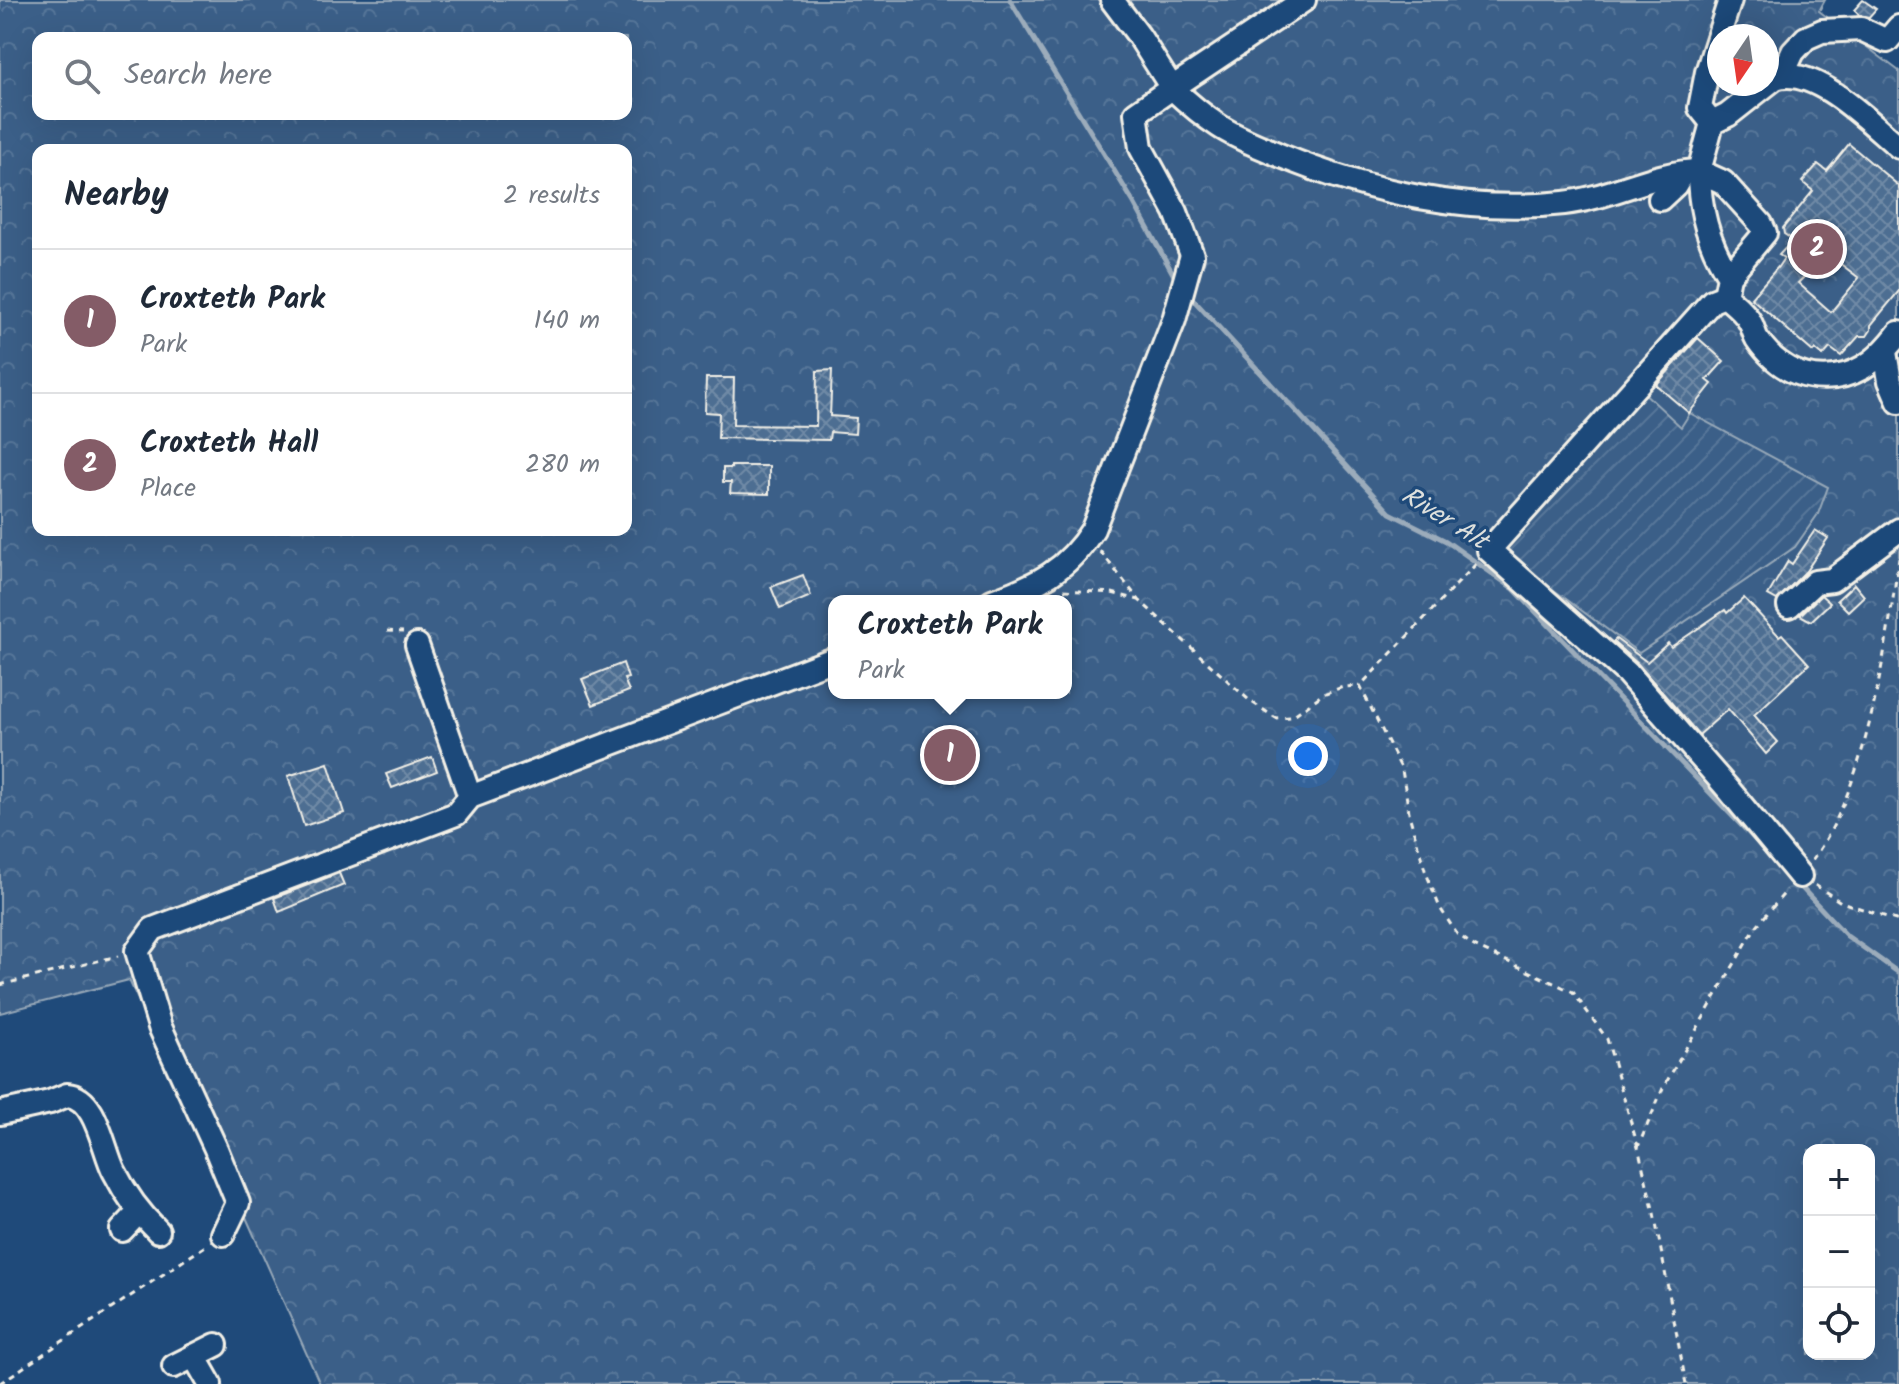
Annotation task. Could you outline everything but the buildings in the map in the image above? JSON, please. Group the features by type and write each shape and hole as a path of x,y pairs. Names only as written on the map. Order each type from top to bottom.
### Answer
{"street":[{"path":"1112,0 1172,88 1222,128 1301,164 1349,180 1475,205 1566,203 1629,189 1665,175 1690,173 1723,182 1761,224 1765,233 1727,286 1489,550 1627,673 1800,876"},
{"path":"1009,595 1029,588 1067,563 1080,550 1093,529 1187,275 1192,255 1176,212 1141,148 1136,113 1304,0"},
{"path":"1712,123 1700,108 1707,72 1730,0"},
{"path":"1782,76 1793,52 1806,38 1822,31 1861,29 1887,41 1899,27"},
{"path":"1660,199 1690,173 1712,123 1782,76 1799,77 1830,90 1899,147"},
{"path":"1690,173 1727,286 1750,320 1756,338 1781,364 1798,375 1812,379 1842,376 1857,371 1885,352 1899,333"},
{"path":"1885,352 1890,381 1899,402"},
{"path":"1789,606 1815,582 1832,580 1899,530"},
{"path":"417,645 470,797"},
{"path":"223,1234 238,1203 160,1027 137,951 153,929 456,814 470,797 828,661"},
{"path":"0,1113 67,1095 82,1100 103,1136 112,1168 139,1212 158,1231"},
{"path":"122,1230 139,1212"},
{"path":"174,1366 216,1345"},
{"path":"194,1356 210,1384"}],"path":[{"path":"1093,529 1099,549 1111,568 1139,600 1250,701 1276,718 1291,717 1323,694 1343,687 1360,686 1482,558"},
{"path":"1899,558 1880,675 1852,779 1826,842 1800,876 1841,902 1899,921"},
{"path":"1029,588 1112,593 1139,600"},
{"path":"1360,686 1402,770 1410,818 1440,908 1457,934 1474,946 1573,992 1607,1039 1654,1213 1686,1384"},
{"path":"1638,1147 1663,1088 1747,941 1780,898"},
{"path":"0,985 137,951"},
{"path":"0,1383 223,1234"}],"green space":[{"path":"0,0 1825,0 1819,11 1899,71 1899,1384 320,1384 245,1215 230,1203 129,980 0,1013"},
{"path":"1639,388 1681,427 1690,413 1828,487 1818,514 1795,547 1639,653 1501,551"}],"waterway":[{"name":"River Alt","path":"1010,0 1134,203 1177,281"},
{"name":"River Alt","path":"1189,295 1390,513 1446,541 1514,589 1766,851"},
{"name":"River Alt","path":"1798,884 1847,936 1899,973"}],"place":[{"name":"Croxteth Hall","path":"1817,249"},
{"name":"Croxteth Park","path":"950,755"}]}
